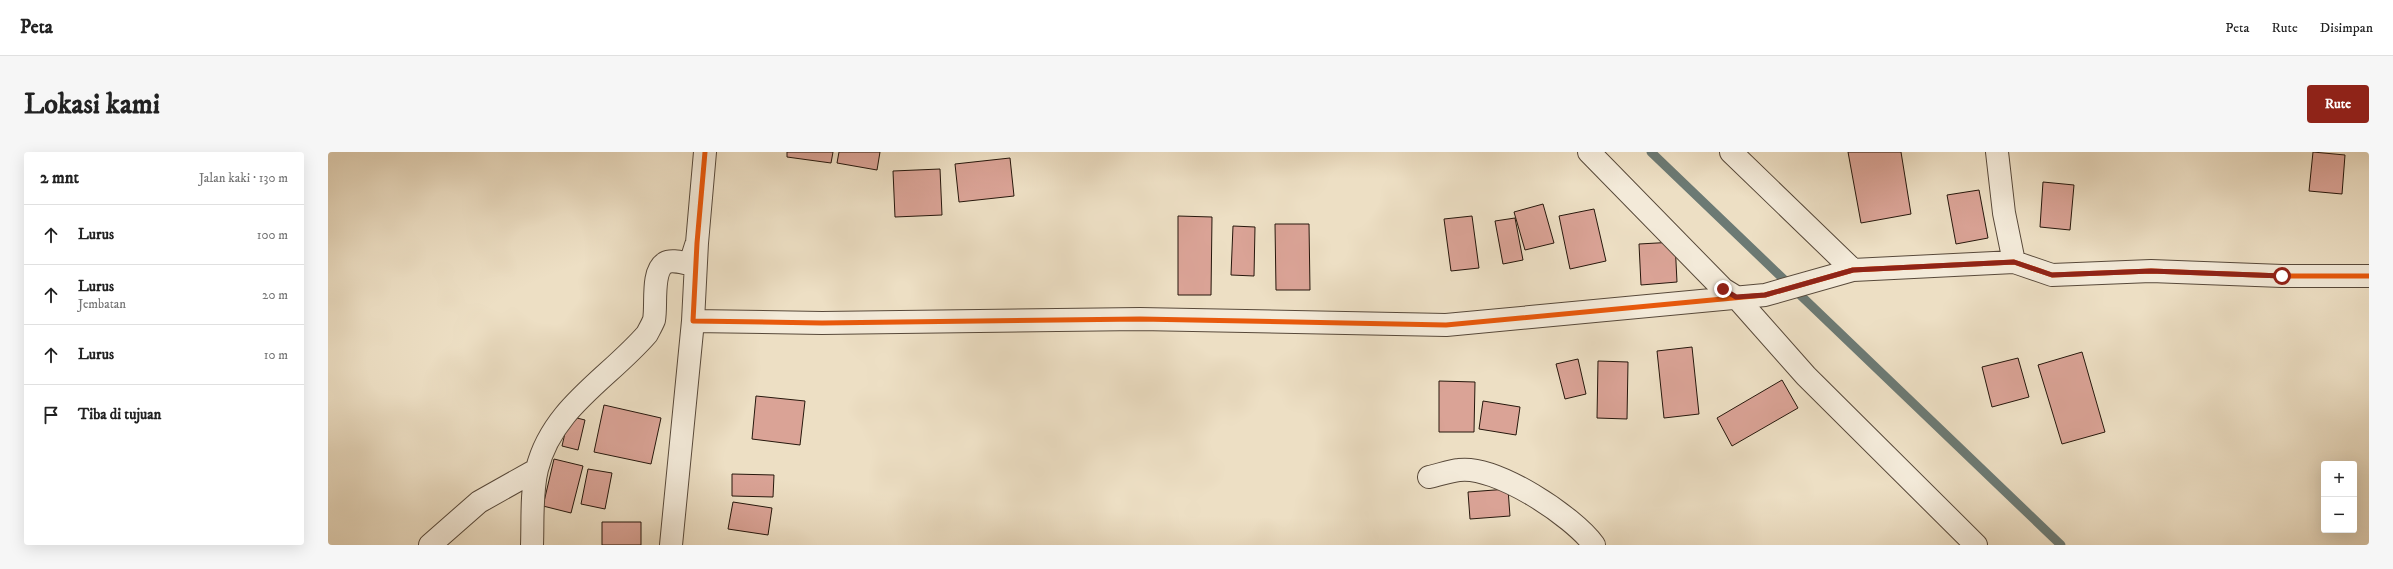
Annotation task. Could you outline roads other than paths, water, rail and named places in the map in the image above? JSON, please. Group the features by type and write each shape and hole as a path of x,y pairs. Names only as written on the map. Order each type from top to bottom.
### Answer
{"street":[{"path":"671,545 693,321 697,243 705,152"},
{"path":"1589,152 1723,289 1736,297 1806,376 1976,545"},
{"path":"1731,152 1846,272"},
{"path":"1997,152 2004,213 2014,262"},
{"path":"532,545 536,470 544,447 566,412 647,334 654,320 656,281 660,269 665,263 674,261 690,264 697,243"},
{"path":"693,321 822,323 1140,319 1446,324 1765,295 1846,272 2014,262 2052,275 2151,271 2282,276 2369,276"},
{"path":"1429,477 1460,469 1493,474 1522,489 1561,515 1594,545"},
{"path":"430,545 479,502 536,470"}],"waterway":[{"path":"1651,152 2061,545"}]}
